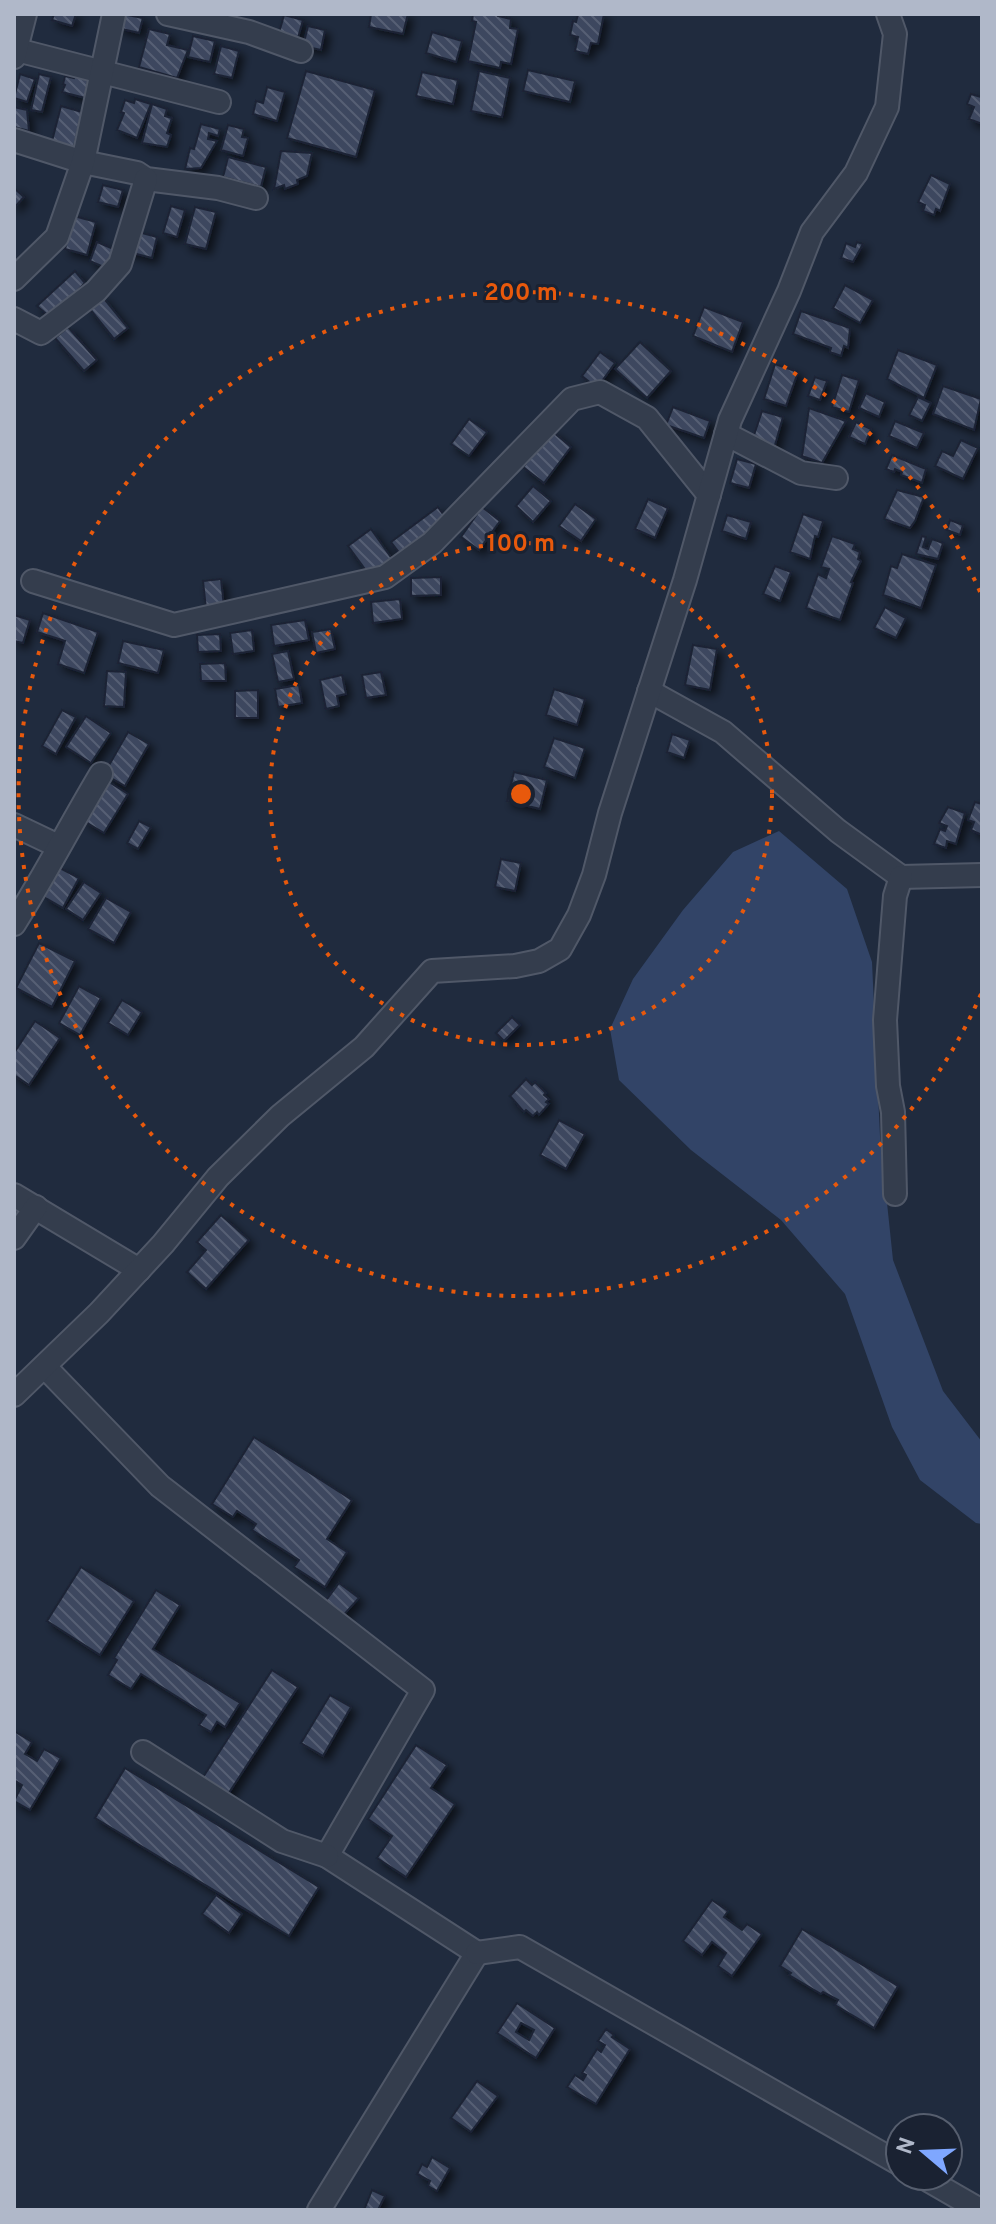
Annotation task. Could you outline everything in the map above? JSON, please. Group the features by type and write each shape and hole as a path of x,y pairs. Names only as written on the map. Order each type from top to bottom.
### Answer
{"street":[{"path":"25,14 15,54 104,71 219,102"},
{"path":"14,279 57,237 83,162 114,14"},
{"path":"168,14 249,32 301,51"},
{"path":"14,1395 139,1270 218,1177 280,1116 364,1047 432,971 515,966 539,961 560,949 579,915 594,875 610,813 726,434 812,232 856,173 887,107 895,34 888,14"},
{"path":"14,140 83,162 137,173 146,179 218,188 256,198"},
{"path":"14,319 41,333 96,291 120,264 146,179"},
{"path":"33,581 174,625 385,577 432,543 572,399 600,392 647,418 709,495"},
{"path":"726,434 801,473 836,478"},
{"path":"649,691 723,732 838,831 901,877 982,875"},
{"path":"14,924 52,864 58,846 101,774"},
{"path":"14,825 58,846"},
{"path":"895,1194 893,1112 888,1086 885,1020 895,896 901,877"},
{"path":"14,1195 139,1270"},
{"path":"14,1238 36,1207"},
{"path":"45,1367 160,1486 423,1690 327,1856"},
{"path":"143,1752 282,1841 327,1856 477,1953 520,1947 884,2155"},
{"path":"319,2210 477,1953"},
{"path":"949,2192 980,2210"}],"water":[{"path":"779,831 847,889 872,962 880,1136 893,1260 943,1391 982,1442 982,1524 976,1523 920,1480 892,1427 845,1294 781,1220 691,1150 619,1080 610,1029 633,979 683,910 733,852"}],"building":[{"path":"54,14 76,14 72,26 52,20"},
{"path":"122,14 143,18 139,33 118,28"},
{"path":"371,14 408,14 403,34 369,27"},
{"path":"473,14 498,14 511,19 510,28 518,29 511,64 501,62 500,68 468,61 476,22 472,21"},
{"path":"578,14 604,14 598,44 591,43 588,54 575,51 578,37 570,35"},
{"path":"284,15 303,20 296,45 277,40"},
{"path":"308,26 325,30 321,50 303,46"},
{"path":"149,29 170,34 167,45 188,50 177,78 139,67"},
{"path":"432,32 462,41 456,62 426,53"},
{"path":"193,36 215,41 210,62 188,57"},
{"path":"221,46 239,51 232,78 214,74"},
{"path":"528,70 575,81 570,102 523,91"},
{"path":"306,71 375,90 356,157 287,138"},
{"path":"479,71 510,78 502,117 471,111"},
{"path":"422,72 458,80 453,104 416,96"},
{"path":"20,74 35,79 27,102 14,98"},
{"path":"39,74 51,77 42,112 31,110"},
{"path":"75,75 89,76 85,98 62,92 65,76 74,78"},
{"path":"267,87 285,92 277,121 253,114 256,101 263,103"},
{"path":"971,94 981,97 982,94 982,124 969,119 974,107 967,104"},
{"path":"135,99 151,104 137,138 117,130 125,100 134,103"},
{"path":"152,104 167,109 165,116 172,118 167,147 142,143"},
{"path":"61,106 82,112 73,151 51,145"},
{"path":"14,107 27,110 29,131 14,127"},
{"path":"201,124 220,129 218,136 209,133 208,139 217,141 201,168 185,169 190,148 194,149"},
{"path":"228,125 244,129 242,137 248,138 243,156 221,150"},
{"path":"281,151 312,153 307,176 297,180 298,184 274,189"},
{"path":"228,157 266,167 261,187 223,177"},
{"path":"931,175 950,184 940,211 936,209 934,215 923,211 925,205 918,202"},
{"path":"103,185 123,190 118,207 98,202"},
{"path":"14,188 24,197 14,208"},
{"path":"171,206 185,210 177,237 163,233"},
{"path":"195,207 216,212 206,249 185,244"},
{"path":"74,216 96,222 87,255 65,249"},
{"path":"131,230 157,237 152,258 125,251"},
{"path":"97,242 116,250 108,269 90,261"},
{"path":"857,242 863,244 853,262 841,258 846,243 855,247"},
{"path":"75,271 85,283 51,318 37,306"},
{"path":"845,285 873,300 860,323 833,308"},
{"path":"102,296 128,328 114,339 89,308"},
{"path":"704,307 743,322 732,352 693,336"},
{"path":"801,311 850,328 848,348 844,346 841,356 830,352 831,348 793,334"},
{"path":"68,327 97,360 84,371 55,338"},
{"path":"640,342 671,371 647,398 615,369"},
{"path":"898,350 937,365 924,398 887,379"},
{"path":"600,352 615,363 597,388 582,376"},
{"path":"775,364 798,372 786,406 764,399"},
{"path":"842,375 859,380 849,412 832,407"},
{"path":"815,377 827,381 820,400 808,396"},
{"path":"943,386 981,399 974,430 933,414"},
{"path":"866,393 885,402 879,417 859,408"},
{"path":"918,397 931,403 922,421 909,415"},
{"path":"673,407 710,421 704,438 666,425"},
{"path":"809,408 846,421 822,463 802,456"},
{"path":"762,411 783,417 773,452 752,441"},
{"path":"469,419 487,432 469,456 451,444"},
{"path":"895,421 924,433 917,448 889,436"},
{"path":"856,422 871,429 865,444 849,437"},
{"path":"552,431 571,447 544,483 523,467"},
{"path":"961,440 978,448 963,479 935,466 942,451 953,456"},
{"path":"892,455 926,469 922,483 901,475 902,472 895,469 894,472 886,469"},
{"path":"737,459 756,464 749,488 730,483"},
{"path":"533,486 551,501 533,522 516,506"},
{"path":"897,490 924,497 910,528 884,519"},
{"path":"648,499 668,508 655,538 635,529"},
{"path":"575,504 596,519 581,541 559,526"},
{"path":"438,507 450,524 404,559 391,542"},
{"path":"482,507 500,521 479,550 461,537"},
{"path":"803,514 823,521 818,537 815,536 810,559 790,552"},
{"path":"727,515 751,522 746,539 722,531"},
{"path":"950,520 963,525 960,535 947,530"},
{"path":"371,529 395,563 373,580 348,546"},
{"path":"832,536 855,544 853,549 860,552 858,559 861,561 840,620 806,608 818,574 826,578 829,569 821,567"},
{"path":"922,536 926,537 923,547 928,549 932,539 943,543 938,559 916,554"},
{"path":"902,554 936,565 921,608 883,595 891,566 897,568"},
{"path":"775,566 791,572 780,601 763,594"},
{"path":"441,577 441,595 411,596 411,578"},
{"path":"221,579 224,607 206,609 203,581"},
{"path":"400,599 402,619 373,623 371,602"},
{"path":"885,607 906,618 896,638 874,628"},
{"path":"43,613 98,632 84,673 58,664 65,641 37,632"},
{"path":"14,615 30,620 23,643 14,641"},
{"path":"305,620 309,640 274,646 271,625"},
{"path":"331,629 335,649 316,653 312,632"},
{"path":"252,630 254,651 233,654 230,633"},
{"path":"220,634 221,651 198,652 197,635"},
{"path":"123,641 164,650 158,673 118,663"},
{"path":"693,645 717,649 710,690 685,685"},
{"path":"288,651 294,679 278,682 272,654"},
{"path":"225,663 226,681 201,681 200,664"},
{"path":"107,671 126,672 124,707 104,706"},
{"path":"381,672 386,695 366,698 362,675"},
{"path":"342,675 346,694 337,696 339,706 326,709 320,680"},
{"path":"299,685 302,703 278,707 275,689"},
{"path":"554,689 585,699 577,725 546,715"},
{"path":"258,690 258,718 235,718 235,691"},
{"path":"62,710 76,717 56,754 42,746"},
{"path":"86,716 111,733 91,763 66,747"},
{"path":"128,732 149,744 125,786 104,774"},
{"path":"672,734 690,740 684,758 667,752"},
{"path":"554,738 585,748 575,778 544,767"},
{"path":"514,772 547,780 540,809 507,801"},
{"path":"109,782 128,794 104,833 84,821"},
{"path":"975,802 982,804 982,835 971,830 974,822 968,820"},
{"path":"948,807 965,813 956,844 947,841 946,848 934,844 940,829 945,831 947,826 939,823"},
{"path":"139,821 151,827 138,849 127,843"},
{"path":"501,859 521,863 515,891 495,887"},
{"path":"60,868 79,878 63,908 44,897"},
{"path":"84,882 101,893 83,920 66,909"},
{"path":"106,898 131,912 114,943 88,929"},
{"path":"39,943 75,961 52,1007 16,988"},
{"path":"79,986 101,998 80,1035 59,1023"},
{"path":"122,1000 142,1012 128,1035 108,1023"},
{"path":"512,1017 520,1025 504,1041 496,1033"},
{"path":"35,1021 60,1038 29,1085 14,1075 14,1053"},
{"path":"526,1079 532,1085 535,1082 549,1099 546,1102 549,1104 539,1115 537,1112 533,1116 526,1110 524,1112 510,1096"},
{"path":"559,1120 585,1134 566,1169 540,1155"},
{"path":"221,1215 249,1240 206,1289 187,1272 206,1250 197,1242"},
{"path":"254,1437 352,1500 327,1539 347,1552 325,1587 294,1567 299,1560 252,1530 256,1524 237,1511 233,1517 212,1504"},
{"path":"81,1567 134,1601 100,1655 47,1621"},
{"path":"339,1583 359,1598 340,1619 322,1606"},
{"path":"156,1590 180,1605 153,1649 240,1703 225,1727 217,1722 211,1732 199,1725 206,1715 141,1674 131,1689 108,1675 117,1660 114,1658"},
{"path":"272,1670 298,1687 223,1802 198,1785"},
{"path":"330,1695 351,1707 323,1756 301,1743"},
{"path":"14,1731 32,1742 25,1754 37,1761 44,1749 61,1758 30,1810 14,1801 22,1785 14,1780"},
{"path":"416,1745 447,1765 431,1788 455,1804 406,1877 377,1858 392,1836 368,1819"},
{"path":"125,1768 319,1887 289,1936 95,1818"},
{"path":"216,1895 242,1914 229,1933 202,1914"},
{"path":"712,1900 728,1911 724,1917 742,1930 747,1924 762,1934 732,1976 718,1966 726,1953 712,1942 702,1955 683,1941"},
{"path":"802,1929 898,1986 874,2028 835,2005 838,2000 823,1992 821,1994 780,1966"},
{"path":"517,2003 555,2028 536,2058 497,2033","holes":["521,2023 534,2030 529,2040 516,2032"]},
{"path":"606,2029 630,2049 596,2104 567,2087 575,2075 583,2080 586,2075 582,2073 597,2049 601,2052 605,2045 598,2041"},
{"path":"477,2081 498,2096 471,2132 451,2118"},
{"path":"432,2157 450,2168 437,2191 428,2186 430,2181 417,2174 422,2164 427,2167"},
{"path":"372,2190 385,2196 378,2210 364,2210"}]}
